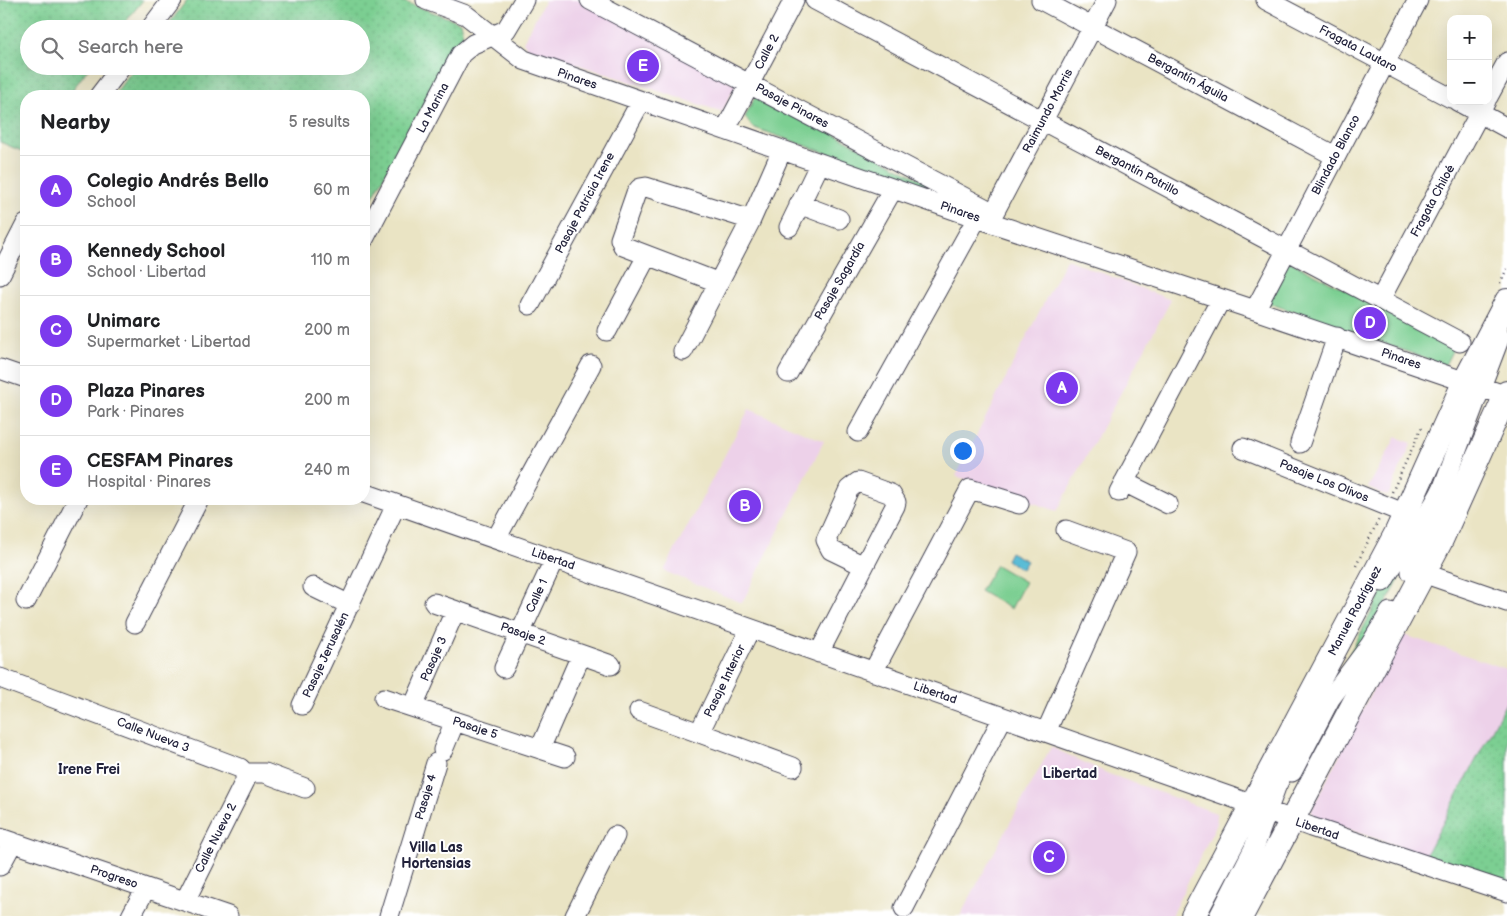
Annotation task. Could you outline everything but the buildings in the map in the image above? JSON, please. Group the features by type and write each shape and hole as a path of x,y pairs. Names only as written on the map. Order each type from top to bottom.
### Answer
{"main road":[{"name":"Manuel Rodríguez","path":"1193,916 1272,813 1423,573 1453,513 1492,390 1507,301"},
{"name":"Manuel Rodríguez","path":"1242,916 1272,813 1406,514 1492,390"}],"street":[{"path":"157,20 172,0"},
{"name":"Pinares","path":"426,0 466,15 524,60 892,189 986,218 1492,390"},
{"name":"La Marina","path":"370,228 461,54 473,44 509,27 524,0"},
{"name":"Pasaje Pinares","path":"590,0 750,84 986,218"},
{"name":"Calle 2","path":"725,130 794,0"},
{"name":"Bergantín Potrillo","path":"815,0 1460,342"},
{"name":"Bergantín Águila","path":"1041,0 1335,156"},
{"name":"Raimundo Morris","path":"858,432 1043,121 1107,0"},
{"name":"Fragata Lautaro","path":"1266,0 1447,96"},
{"name":"Blindado Blanco","path":"1255,310 1418,0"},
{"name":"Fragata Chiloé","path":"1492,91 1507,62"},
{"path":"104,90 115,75"},
{"name":"Pasaje Patricia Irene","path":"530,305 641,101"},
{"name":"Fragata Chiloé","path":"1380,300 1484,105"},
{"path":"1486,105 1507,128"},
{"path":"683,350 750,220 782,150"},
{"path":"789,226 820,164"},
{"path":"717,282 625,248 620,241 636,193 640,188 646,187 750,220"},
{"name":"Pasaje Sagardía","path":"788,373 892,189"},
{"path":"800,204 839,219"},
{"path":"0,275 20,236"},
{"path":"607,331 647,256"},
{"path":"1168,504 1121,487 1221,298"},
{"path":"1492,390 1507,323"},
{"path":"1300,443 1337,337"},
{"path":"1228,916 1257,861 1284,770 1390,569 1438,497 1464,435 1492,390 1507,341"},
{"path":"496,539 591,364"},
{"path":"0,369 20,376"},
{"name":"Pasaje Los Olivos","path":"1242,448 1406,514"},
{"path":"873,672 970,489 1019,504"},
{"name":"Libertad","path":"370,495 1272,813 1507,892"},
{"name":"Pasaje Jerusalén","path":"302,705 396,504"},
{"path":"26,601 75,505"},
{"path":"135,624 196,505"},
{"path":"1046,732 1126,552 1066,530"},
{"name":"Calle 1","path":"504,668 554,560"},
{"path":"819,653 864,566"},
{"path":"1423,573 1507,602"},
{"name":"Pasaje Jerusalén","path":"313,587 350,605"},
{"name":"Pasaje 2","path":"434,604 611,665"},
{"name":"Pasaje 3","path":"413,708 455,611"},
{"name":"Pasaje Interior","path":"699,733 750,628"},
{"path":"540,749 581,655"},
{"name":"Calle Nueva 3","path":"0,678 240,768 245,773 265,773 305,788"},
{"name":"Pasaje 5","path":"384,698 565,757"},
{"path":"639,711 793,767"},
{"path":"904,908 1003,717"},
{"name":"Pasaje 4","path":"389,916 439,756 455,721"},
{"name":"Calle Nueva 2","path":"184,901 245,781 245,773"},
{"path":"1219,916 1272,813"},
{"path":"575,916 615,836"},
{"path":"0,866 6,840"},
{"name":"Progreso","path":"6,840 228,916"},
{"path":"131,916 146,888"}],"shaded area":[{"path":"545,0 580,0 736,85 722,112 528,48 523,42"},
{"path":"1066,259 1171,300 1057,511 956,476"},
{"path":"749,409 824,441 742,603 664,571"},
{"path":"1396,437 1412,443 1388,496 1368,488"},
{"path":"1401,634 1507,669 1507,701 1426,855 1314,818 1311,811"},
{"path":"1051,747 1109,774 1216,813 1217,823 1171,916 960,916"}],"green space":[{"path":"0,0 143,0 127,20 20,20 20,75 83,75 72,90 20,90 20,150 0,142"},
{"path":"187,0 399,0 460,22 463,34 370,202 370,90 118,90 129,75 370,75 370,20 172,20"},
{"path":"757,93 958,199 752,127 745,117"},
{"path":"1287,260 1455,345 1445,365 1263,301"},
{"path":"1435,513 1364,645 1328,695 1392,573"},
{"path":"996,565 1025,582 1011,609 980,591"},
{"path":"1507,701 1507,881 1426,855"}],"water":[{"path":"1010,552 1027,561 1022,569 1006,560"}],"place":[{"name":"CESFAM Pinares","path":"643,66"},
{"name":"Plaza Pinares","path":"1370,323"},
{"name":"Colegio Andrés Bello","path":"1062,388"},
{"name":"Kennedy School","path":"745,506"},
{"name":"Unimarc","path":"1049,857"}],"district":[{"name":"Irene Frei","path":"89,769"},
{"name":"Libertad","path":"1070,773"},
{"name":"Villa Las Hortensias","path":"436,856"}]}
